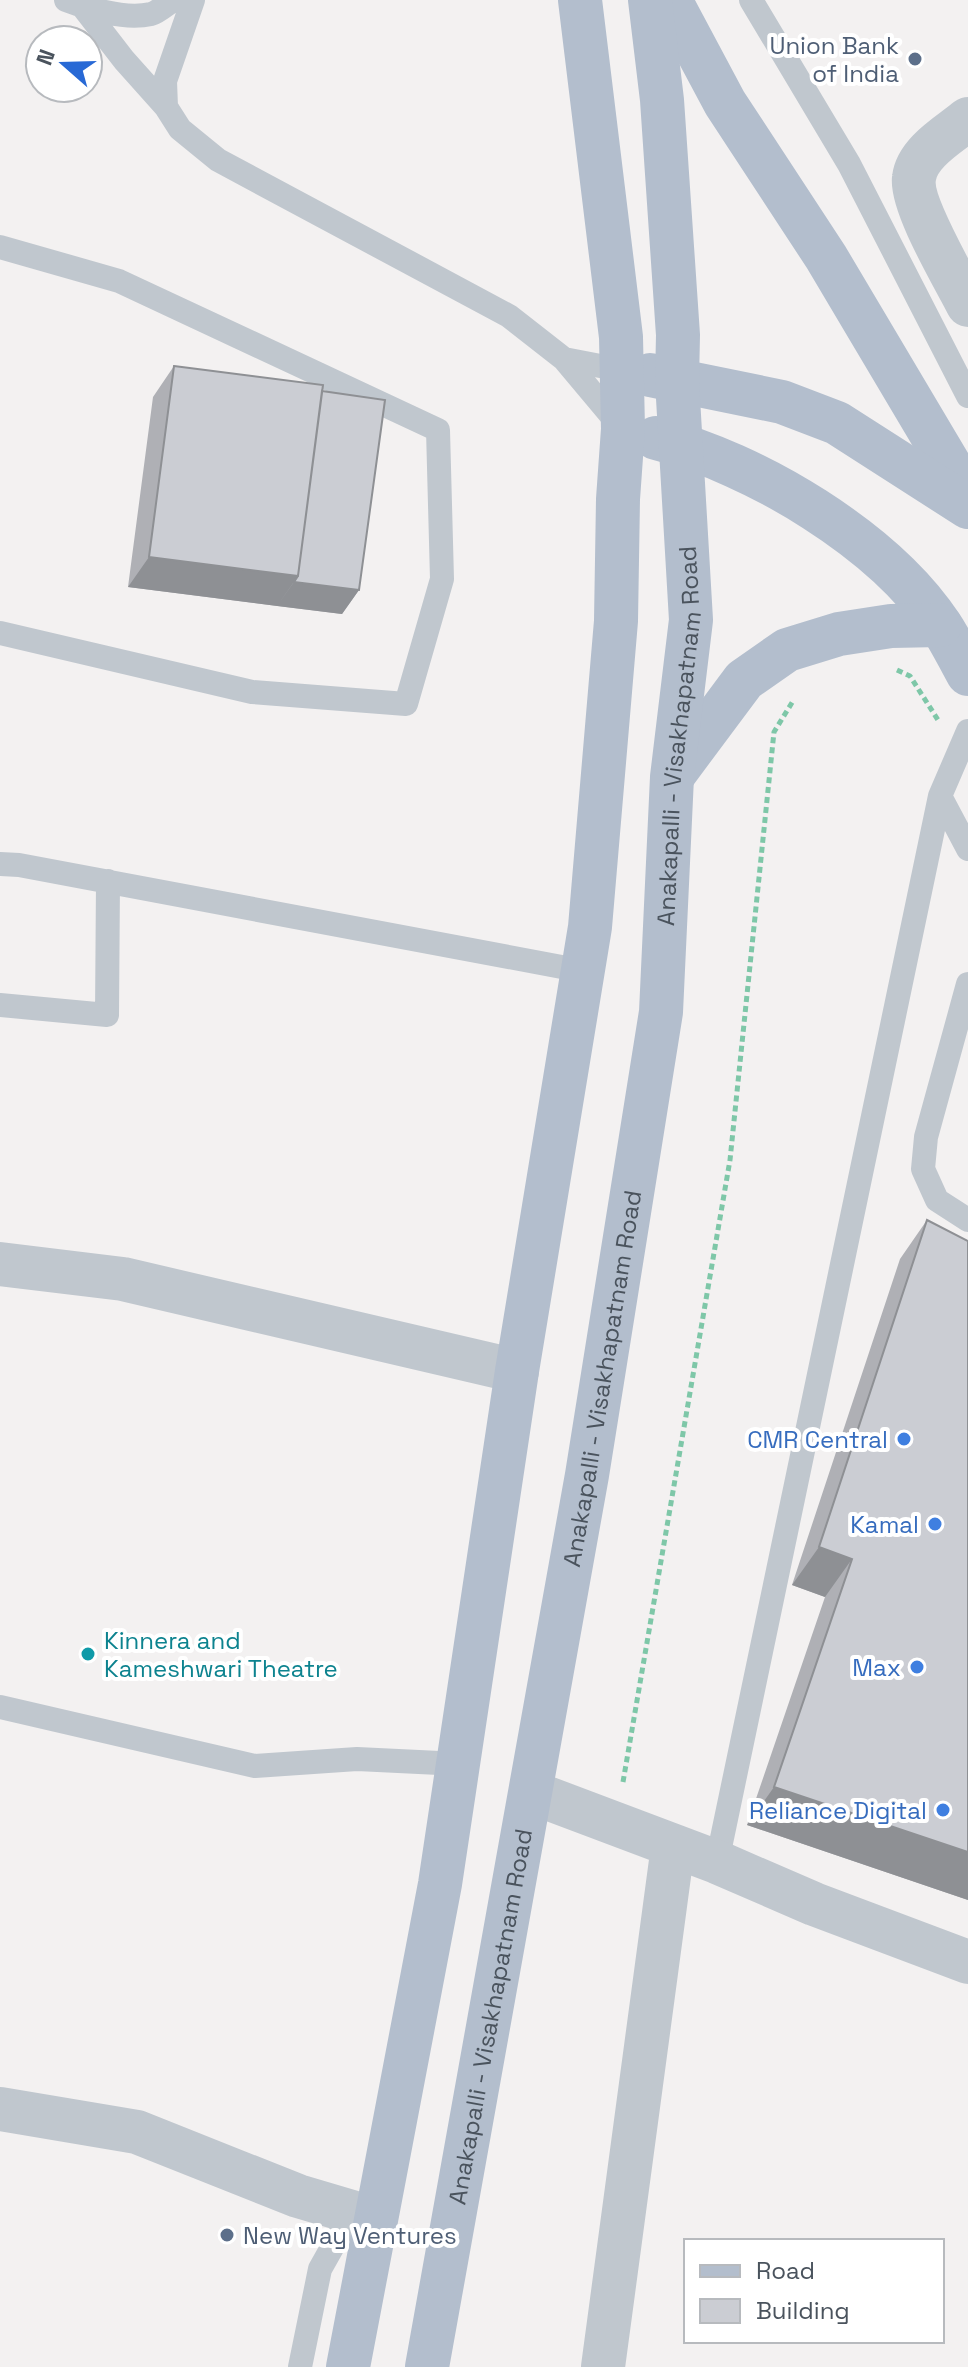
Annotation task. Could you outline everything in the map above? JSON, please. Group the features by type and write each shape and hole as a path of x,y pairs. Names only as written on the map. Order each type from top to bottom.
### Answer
{"main road":[{"path":"348,2367 440,1884 517,1371 590,927 616,621 618,499 623,429 621,337 580,0"},
{"name":"Anakapalli - Visakhapatnam Road","path":"427,2367 587,1475 661,1012 672,777 691,620 677,381 678,335 662,100 650,0"},
{"path":"670,0 725,103 826,257 968,496"},
{"path":"621,370 782,402 837,423 968,507"},
{"path":"623,429 681,444 779,487 810,507 877,556 915,595 940,625 968,674"},
{"path":"672,777 744,680 787,650 839,634 891,626 940,625"}],"street":[{"path":"968,119 932,148 919,164 913,179 918,204 968,305"},
{"path":"0,1264 123,1279 517,1371"},
{"path":"531,1792 968,1962"},
{"path":"603,2367 673,1846"},
{"path":"0,2109 137,2132 298,2196 352,2212"}],"lane":[{"path":"75,3 122,14 152,14 173,0"},
{"path":"166,107 165,81 193,0"},
{"path":"751,0 849,164 968,396"},
{"path":"75,3 166,107 180,129 218,160 509,316 564,359 623,429"},
{"path":"0,247 119,281 438,430 442,579 406,704 252,692 0,633"},
{"path":"564,359 621,370"},
{"path":"717,1862 940,796 963,741"},
{"path":"940,796 968,849"},
{"path":"0,864 108,881 583,971"},
{"path":"0,1005 107,1015 108,881"},
{"path":"968,984 959,1051 926,1137 923,1169 937,1200 968,1220"},
{"path":"0,1707 255,1766 357,1759 460,1764"},
{"path":"300,2367 320,2269 391,2141"}],"path":[{"path":"896,670 910,676 963,741"},
{"path":"616,1824 730,1160 774,732 787,707 799,695"}],"building":[{"path":"174,366 323,385 298,576 149,557"},
{"path":"322,391 385,400 359,590 294,582 298,576"},
{"name":"CMR Central","path":"927,1220 968,1241 968,1852 774,1787 852,1559 819,1547"}],"place":[{"name":"Union Bank of India","path":"915,59"},
{"name":"CMR Central","path":"904,1439"},
{"name":"Kamal","path":"935,1524"},
{"name":"Kinnera and Kameshwari Theatre","path":"88,1654"},
{"name":"Max","path":"917,1667"},
{"name":"Reliance Digital","path":"943,1810"},
{"name":"New Way Ventures","path":"227,2235"}]}
